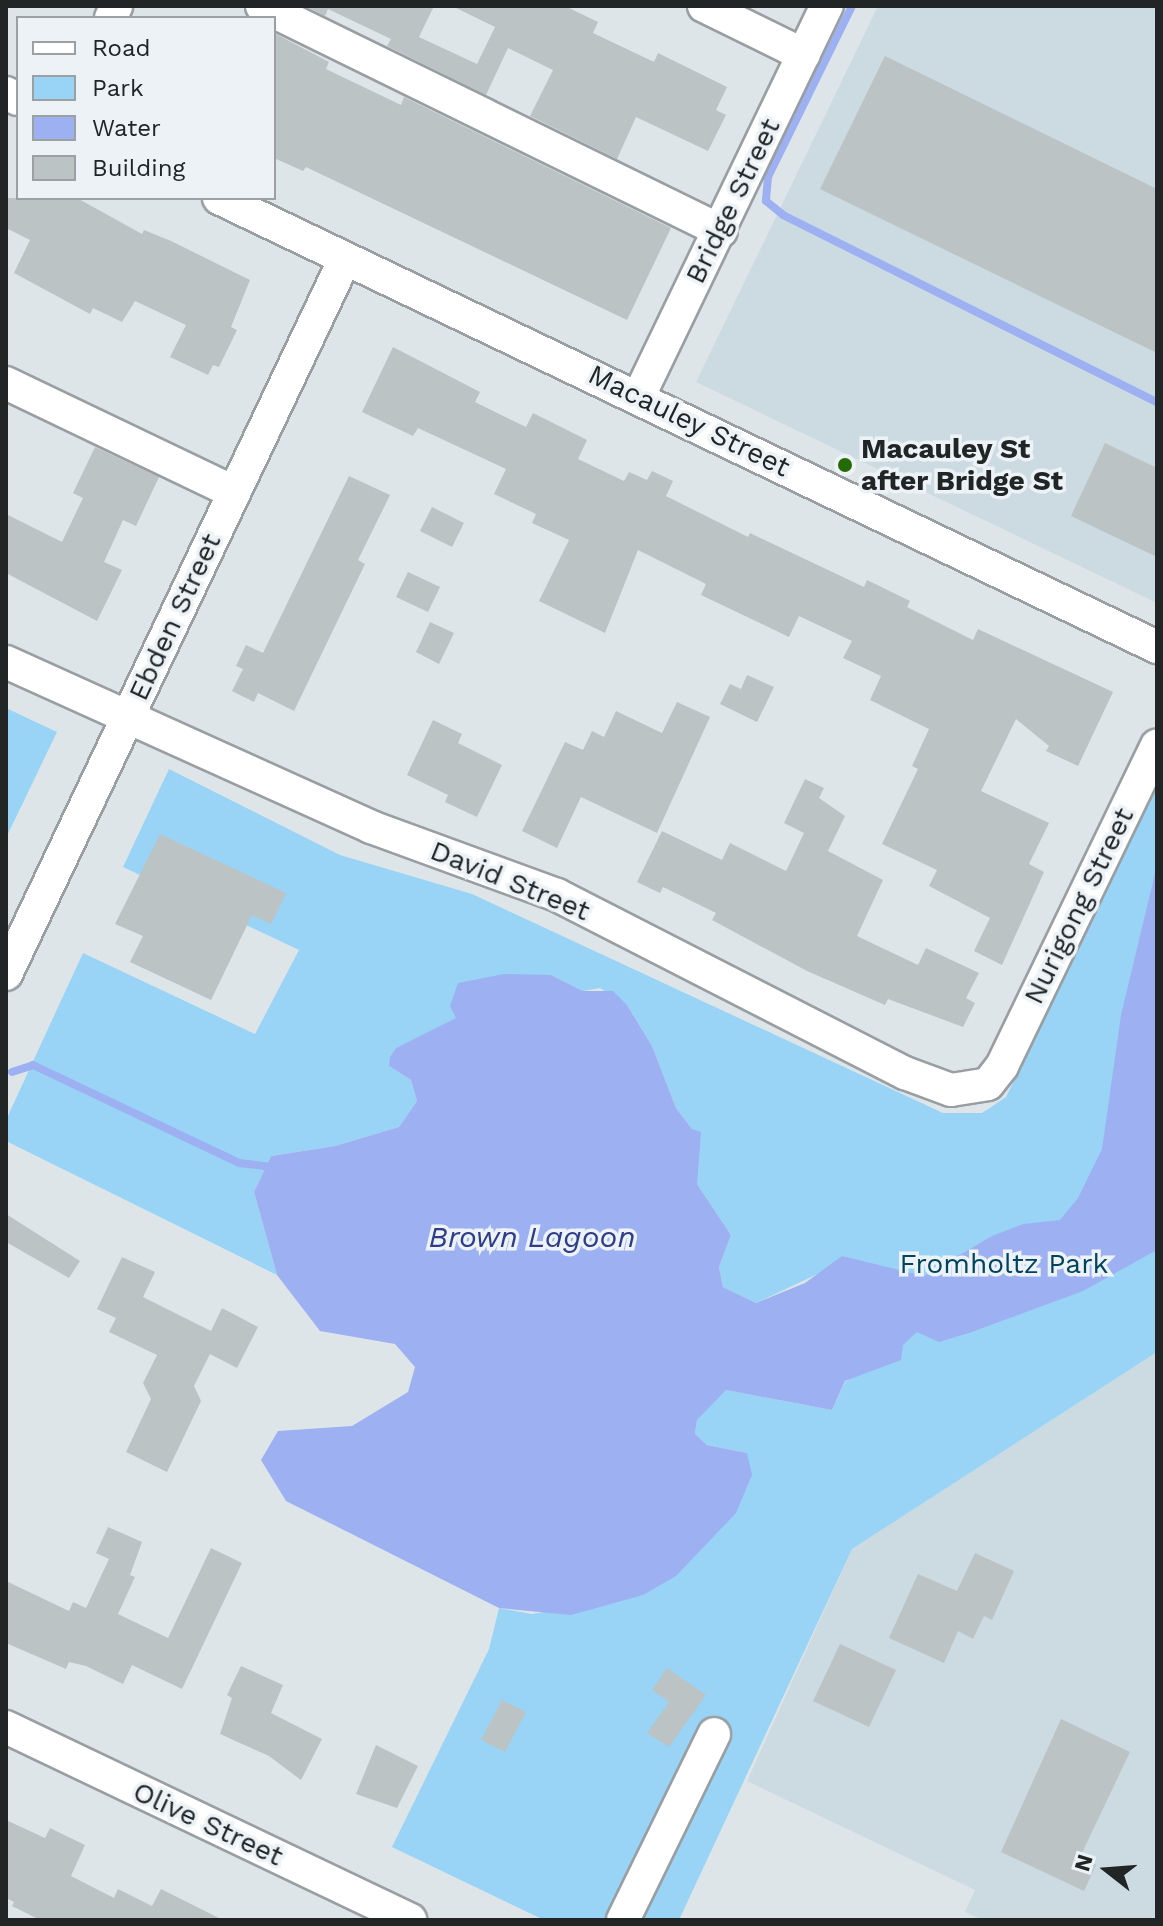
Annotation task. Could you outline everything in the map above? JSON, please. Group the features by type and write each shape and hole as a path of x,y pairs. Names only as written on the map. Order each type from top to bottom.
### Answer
{"street":[{"path":"262,6 721,231"},
{"path":"704,6 804,55"},
{"name":"Bridge Street","path":"639,396 827,6"},
{"name":"Macauley Street","path":"223,200 344,261 639,396 1157,647"},
{"name":"Ebden Street","path":"6,974 344,261"},
{"path":"6,383 234,492"},
{"name":"David Street","path":"6,662 127,720 371,827 557,895 921,1080 970,1091 988,1084 1002,1066"},
{"name":"Nurigong Street","path":"1002,1066 1157,745"},
{"name":"Olive Street","path":"6,1727 410,1920"},
{"path":"623,1920 714,1734"}],"shaded area":[{"path":"878,6 1157,6 1157,603 696,382"},
{"path":"1157,1352 1157,1920 983,1920 965,1912 975,1890 747,1781 852,1549"}],"green space":[{"path":"6,708 57,732 6,838"},
{"name":"Fromholtz Park","path":"169,769 340,855 472,894 943,1113 982,1113 1006,1097 1157,786 1157,1352 852,1549 679,1920 544,1920 392,1847 489,1649 499,1608 532,1614 643,1595 747,1453 707,1445 695,1434 697,1420 711,1403 726,1390 832,1410 845,1382 863,1371 824,1271 756,1303 723,1287 719,1267 731,1235 697,1184 692,1129 676,1108 652,1046 627,1005 600,988 583,991 551,975 396,1048 389,1066 411,1080 417,1101 399,1127 335,1146 271,1156 254,1192 277,1275 6,1141 6,1120 83,953 255,1034 299,950 123,867"}],"water":[{"name":"Brown Lagoon","path":"1157,865 1155,1251 1083,1291 969,1333 939,1342 917,1332 903,1345 901,1360 845,1381 832,1410 726,1390 697,1420 695,1434 707,1445 747,1453 752,1475 736,1513 676,1576 643,1595 571,1615 499,1608 286,1501 261,1460 278,1431 352,1426 408,1392 415,1367 395,1344 320,1331 277,1275 254,1192 271,1156 335,1146 399,1127 417,1101 411,1080 389,1066 390,1057 396,1048 456,1018 450,1006 458,983 504,974 551,975 583,991 613,991 627,1005 652,1046 676,1108 692,1129 701,1132 697,1184 731,1235 719,1267 723,1287 756,1303 805,1283 842,1256 924,1276 992,1236 1023,1224 1060,1220 1078,1198 1102,1149 1121,1015"}],"building":[{"path":"305,6 434,6 419,37 477,64 495,27 452,6 565,6 598,22 593,33 654,62 658,53 727,87 716,110 726,115 708,151 636,117 617,159 530,116 553,70 508,48 486,95 387,46 391,39 328,9 325,16"},
{"path":"276,34 329,62 326,69 401,105 404,97 671,228 627,320 306,167 303,171 276,159"},
{"path":"885,56 1157,189 1157,353 820,189"},
{"path":"6,198 81,200 142,234 144,230 171,241 250,280 231,327 237,330 219,367 213,365 208,375 170,357 186,325 135,301 122,322 93,308 90,314 14,273 30,240 6,228"},
{"path":"393,347 480,392 475,402 526,427 533,413 587,440 578,459 624,481 629,472 647,480 652,471 673,481 666,496 748,537 750,533 864,587 867,580 910,601 907,607 973,640 978,629 1113,692 1078,766 1046,751 1049,746 1016,719 981,791 1049,823 1029,864 1044,872 1002,965 974,951 990,918 929,886 937,870 882,844 918,769 912,766 929,729 870,700 881,676 843,658 852,641 799,616 789,637 701,595 706,584 638,550 605,633 539,601 569,540 532,523 536,514 494,494 506,469 418,428 413,436 362,412"},
{"path":"1105,443 1157,468 1157,557 1071,516"},
{"path":"95,447 159,477 136,526 123,520 104,562 122,570 97,621 6,573 6,514 62,542 83,498 73,493"},
{"path":"349,476 390,495 358,560 365,564 294,711 258,693 254,702 232,691 243,669 236,666 246,645 263,653"},
{"path":"432,507 464,523 452,547 420,531"},
{"path":"408,572 440,587 428,612 396,597"},
{"path":"430,622 454,633 439,664 416,652"},
{"path":"747,675 774,687 757,722 720,704 730,684 741,689"},
{"path":"677,702 710,717 657,833 581,797 557,848 522,831 565,742 583,750 592,731 604,737 616,711 662,733"},
{"path":"433,720 462,734 458,743 502,765 477,817 445,802 448,795 407,775"},
{"path":"805,779 824,788 819,798 845,816 828,851 883,880 857,936 918,965 926,948 979,973 966,998 975,1003 963,1027 888,999 885,1005 807,971 712,920 716,913 663,887 660,893 637,882 662,831 722,860 730,843 786,871 804,833 784,823"},
{"path":"160,834 286,893 271,924 252,915 211,1000 130,962 143,936 115,924"},
{"path":"6,1214 80,1261 69,1278 6,1242"},
{"path":"122,1257 155,1272 143,1297 211,1331 222,1308 258,1327 237,1368 210,1354 194,1386 201,1401 167,1472 126,1452 151,1399 143,1383 157,1355 109,1332 116,1318 97,1309"},
{"path":"108,1527 142,1542 130,1575 135,1577 118,1614 168,1638 211,1548 242,1563 182,1689 132,1665 123,1684 86,1666 69,1662 66,1669 6,1643 6,1581 69,1611 73,1602 86,1608 109,1559 96,1553"},
{"path":"975,1553 1014,1571 992,1620 984,1616 973,1639 958,1631 944,1663 889,1638 918,1574 957,1591"},
{"path":"840,1644 896,1670 869,1727 813,1701"},
{"path":"241,1666 283,1685 271,1713 322,1739 301,1780 269,1756 220,1734 232,1698 227,1695"},
{"path":"667,1668 706,1695 669,1747 647,1733 669,1702 652,1690"},
{"path":"502,1700 526,1712 505,1752 481,1740"},
{"path":"1061,1719 1130,1752 1080,1857 1096,1865 1084,1891 1001,1852"},
{"path":"376,1745 418,1766 397,1808 356,1794"},
{"path":"6,1820 45,1838 50,1828 85,1845 71,1876 114,1898 118,1889 152,1906 161,1889 223,1920 40,1920 12,1906 14,1902 6,1898"}],"waterway":[{"path":"852,6 768,177 766,201 783,215 1157,402"},
{"path":"12,1072 33,1065 239,1163 277,1168"}],"place":[{"name":"Macauley St after Bridge St","path":"845,465"}]}
